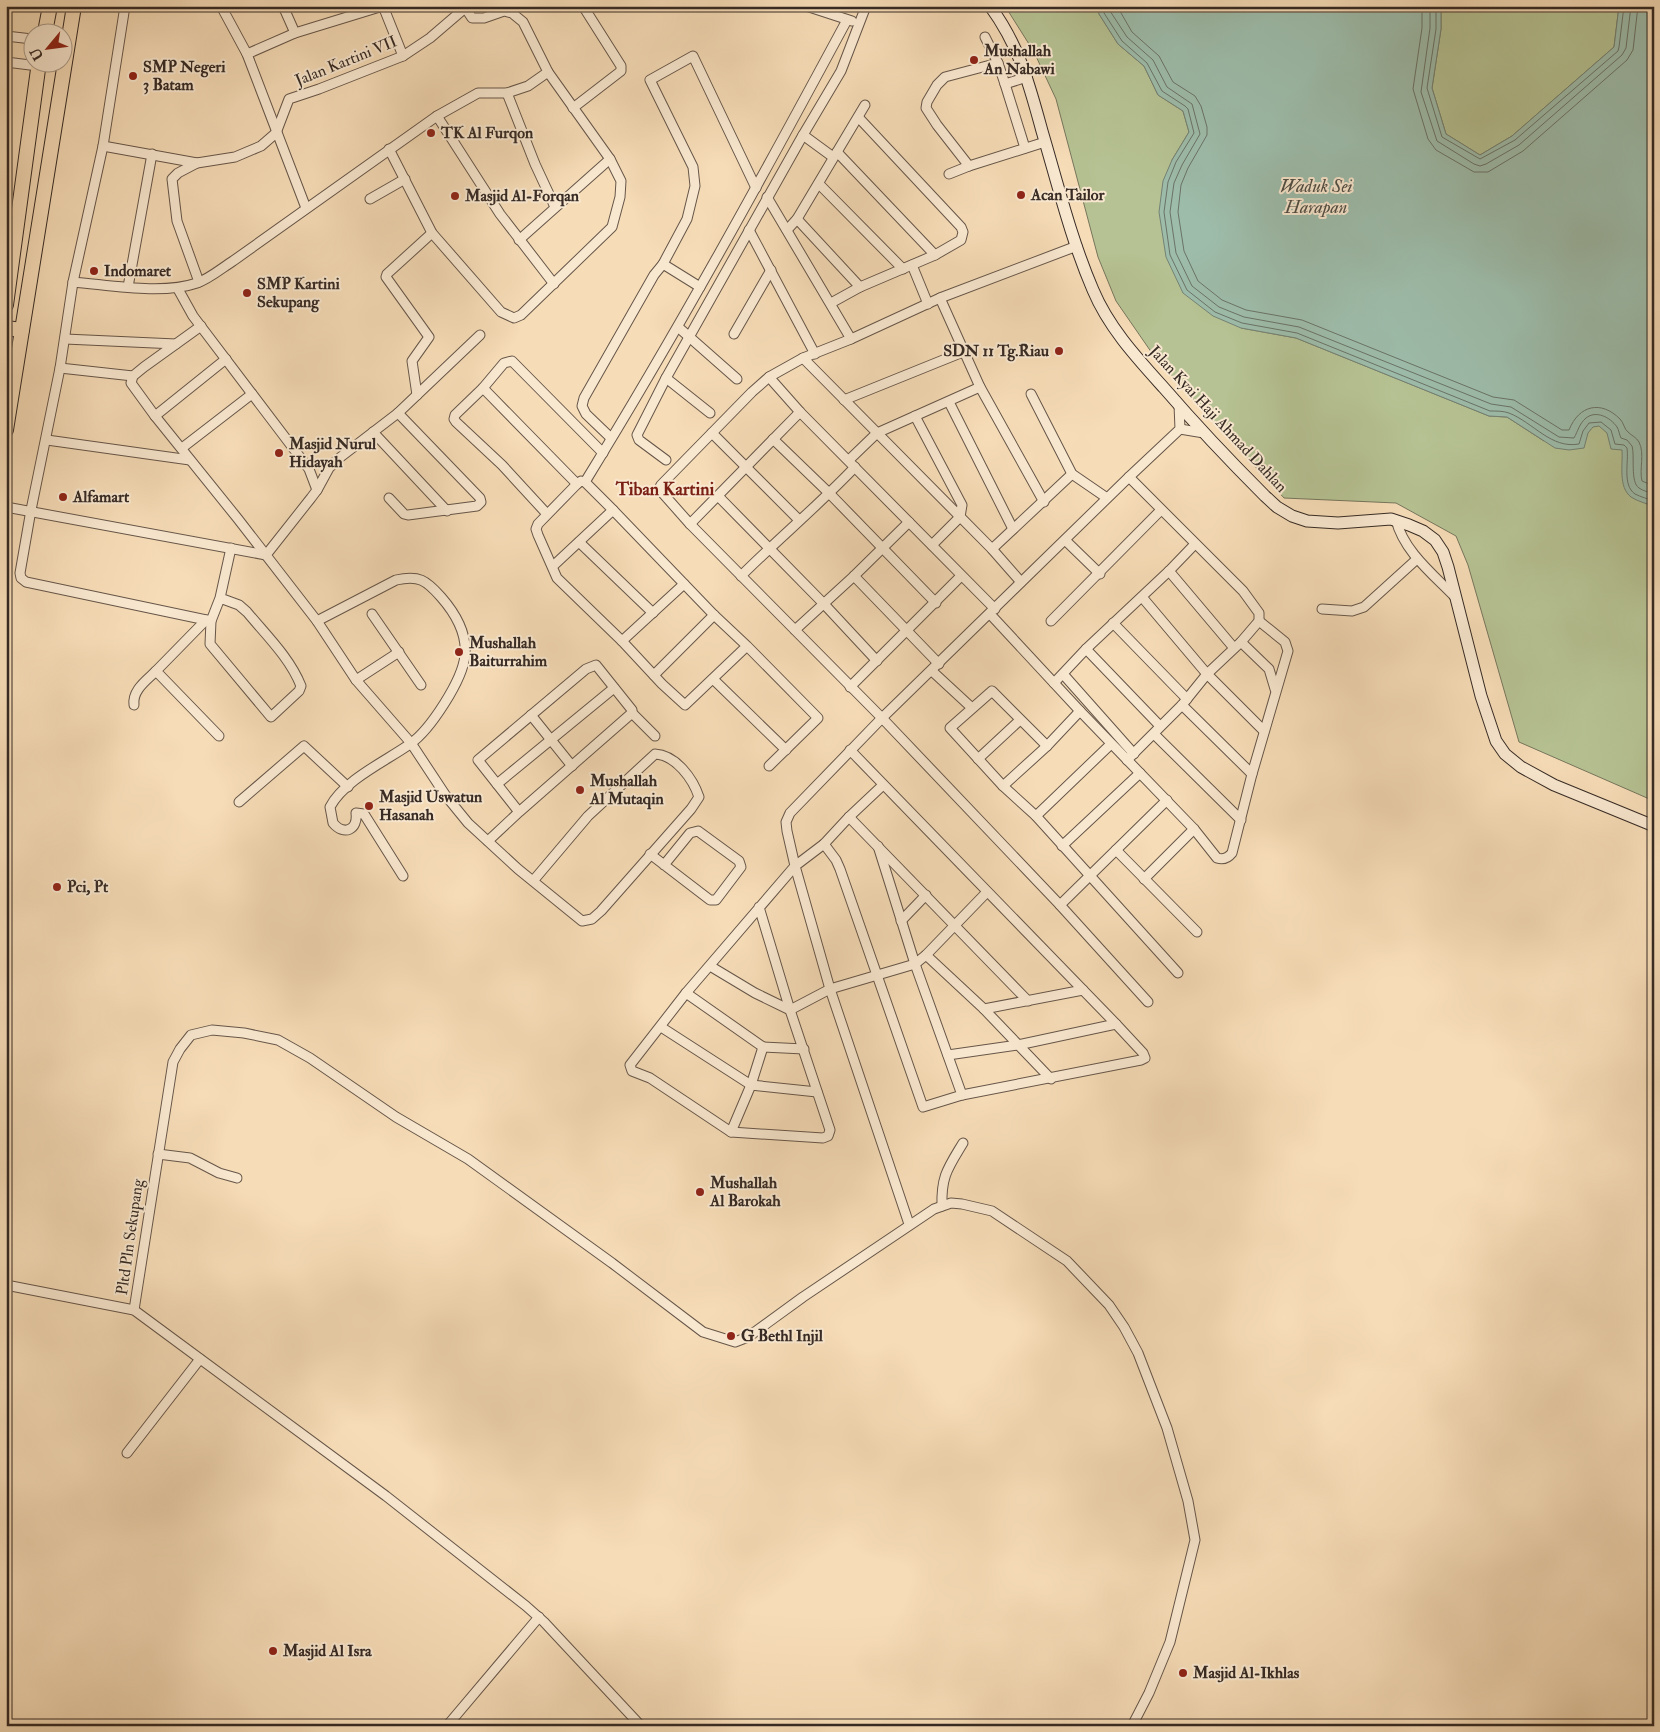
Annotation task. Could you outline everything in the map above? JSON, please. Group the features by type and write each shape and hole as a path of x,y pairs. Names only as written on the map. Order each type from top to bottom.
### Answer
{"highway":[{"path":"47,22 50,6"},
{"path":"6,430 74,6"},
{"path":"6,305 38,72"},
{"path":"6,328 22,330"}],"main road":[{"name":"Jalan Kyai Haji Ahmad Dahlan","path":"990,6 1012,41 1027,77 1063,206 1094,292 1111,323 1145,367 1264,496 1292,516 1307,521 1323,523 1396,520 1423,531 1435,540 1446,560 1481,696 1496,741 1521,768 1554,785 1654,826"}],"street":[{"path":"125,6 103,146 73,282 60,368 20,573 26,582 208,621"},
{"path":"221,6 247,54 306,208"},
{"path":"283,6 296,33"},
{"path":"247,54 296,33 383,6 402,56"},
{"path":"573,108 621,71 621,66 617,59 582,6"},
{"path":"806,6 860,23"},
{"path":"666,460 637,438 666,378 841,71 866,6"},
{"path":"389,149 432,234 501,312 514,318 521,315 612,227 617,214 621,181 610,159 548,72 523,22 512,13 504,11 484,18 472,18 464,7"},
{"name":"Jalan Kartini VII","path":"276,132 289,99 402,56 430,38 464,7"},
{"path":"747,646 685,705 557,578 536,529 547,514 581,483 603,453 678,327 847,20"},
{"path":"6,36 22,38"},
{"path":"985,38 1006,84 1025,148"},
{"path":"612,438 586,414 582,406 584,398 654,275 663,264 686,219 695,186 693,167 650,80 693,56 756,188"},
{"path":"6,62 22,63"},
{"path":"969,166 937,125 926,108 927,102 937,85 945,77 998,63"},
{"path":"73,282 128,287 178,288 199,282 233,261 437,116 478,93 507,93 528,86 548,72"},
{"path":"1006,84 1027,77"},
{"path":"507,93 535,164 555,207"},
{"path":"786,230 797,219 865,105"},
{"path":"437,116 500,214 554,284"},
{"path":"831,303 860,287 935,255 960,240 963,236 961,227 858,118"},
{"path":"103,146 197,163 235,157 261,146 276,132"},
{"path":"803,135 835,154 935,255"},
{"path":"949,174 1046,142"},
{"path":"128,287 152,154"},
{"path":"519,240 610,159"},
{"path":"197,163 172,179 172,190 177,222 199,282"},
{"path":"370,198 405,179"},
{"path":"819,184 908,267 928,304"},
{"path":"767,198 851,339"},
{"path":"797,219 860,287"},
{"path":"749,230 815,354"},
{"path":"417,395 412,361 429,337 386,277 387,274 432,234"},
{"path":"1077,246 940,298 851,339 803,358 769,377 659,489 690,524 882,718 1060,905 1148,1002"},
{"path":"663,264 700,287"},
{"path":"734,334 771,270"},
{"path":"178,288 193,316 309,469 317,490"},
{"path":"940,298 980,387 1044,502"},
{"path":"201,326 133,376 131,383 266,555 316,621 356,680 411,743 468,823 518,869 582,921 592,919 691,809 698,797 692,783 678,764 664,754 655,754 588,816 533,881"},
{"path":"678,327 737,379"},
{"path":"266,555 317,490 329,468 398,413 480,334"},
{"path":"65,339 176,344"},
{"path":"844,400 963,352"},
{"path":"155,416 226,358"},
{"path":"803,358 960,517 1021,582"},
{"path":"547,514 502,465 454,419 455,415 483,388 504,363 512,360 603,453"},
{"path":"60,368 133,376"},
{"path":"769,377 800,412 962,576 1080,712 1111,744 1130,757"},
{"path":"666,378 710,413"},
{"path":"741,576 799,520 830,494 877,432 980,387"},
{"path":"483,388 581,483 614,510 714,615 818,718 769,766"},
{"path":"182,448 252,394"},
{"path":"1031,394 1072,474 1108,498"},
{"path":"949,402 1013,529"},
{"path":"1132,1726 1149,1693 1170,1642 1195,1540 1188,1501 1167,1428 1138,1353 1124,1328 1109,1304 1067,1261 992,1211 951,1203 910,1224 830,989 795,866 786,822 790,813 882,718 1180,429 1179,406"},
{"path":"690,524 800,412"},
{"path":"389,498 404,514 408,515 477,506 481,502 480,498 398,413"},
{"path":"915,416 962,505 960,517 932,545"},
{"path":"1180,429 1204,433"},
{"path":"373,432 447,511"},
{"path":"712,433 799,520"},
{"path":"773,439 830,494 936,603"},
{"path":"46,440 190,460"},
{"path":"992,550 1072,474"},
{"path":"1129,477 1253,603 1259,613 1259,621 1207,674 1185,702 1130,757"},
{"path":"718,496 770,547 878,661"},
{"path":"6,507 31,510 266,555"},
{"path":"553,566 614,510"},
{"path":"1051,621 1100,574 1161,510"},
{"path":"1396,520 1400,533 1417,559 1456,598"},
{"path":"795,630 909,522"},
{"path":"1065,540 1100,574"},
{"path":"579,542 653,613"},
{"path":"1054,683 1086,649 1169,572 1195,544"},
{"path":"134,704 133,699 136,692 208,621 220,598 231,548"},
{"path":"1322,608 1345,611 1358,610 1364,607 1417,559"},
{"path":"1169,572 1237,645 1269,669 1275,686 1275,694"},
{"path":"854,576 907,632 972,708"},
{"path":"850,687 962,576"},
{"path":"316,621 396,580 410,577 421,579 434,589 452,610 460,627 465,642 465,656 449,697 434,720 411,743 377,764 348,787 330,807 333,823 342,830 348,830 356,824 356,813 364,814 403,876"},
{"path":"622,641 684,584"},
{"path":"1142,597 1207,674 1264,731"},
{"path":"208,621 210,644 271,717 299,691 300,682 288,662 247,612 239,606 220,598"},
{"path":"372,614 421,685"},
{"path":"654,675 714,615"},
{"path":"1063,674 1130,757 1140,773 1194,829 1217,858 1226,858 1232,853 1252,774 1288,652 1285,642 1259,621"},
{"path":"1113,623 1252,774"},
{"path":"1086,649 1160,726"},
{"path":"356,680 399,652"},
{"path":"519,812 478,760 591,666 596,665 632,710 632,713 655,736"},
{"path":"156,671 219,736"},
{"path":"713,679 786,750"},
{"path":"497,784 614,688"},
{"path":"1047,746 992,691 950,728 1003,786 1036,816 1178,973"},
{"path":"1003,786 1047,746 1080,712"},
{"path":"488,841 632,713"},
{"path":"532,715 572,766"},
{"path":"978,759 1020,720"},
{"path":"1154,734 1241,820"},
{"path":"1036,816 1111,744"},
{"path":"238,802 304,746 348,787"},
{"path":"824,844 840,869 923,1107 962,1095 1051,1079 1145,1058 1143,1053 1116,1024 850,750"},
{"path":"1062,846 1140,773"},
{"path":"759,907 790,1010 830,1130 828,1136 823,1138 731,1132 650,1078 632,1071 630,1065 686,993 710,966 759,907 795,866 824,844 883,785"},
{"path":"1060,905 1167,800"},
{"path":"849,817 1028,1001"},
{"path":"1144,879 1194,829"},
{"path":"650,854 664,865 713,901 716,900 741,867 739,862 698,831 690,833 664,865"},
{"path":"878,846 915,964 962,1095"},
{"path":"1116,850 1197,932"},
{"path":"790,1010 830,989 915,964 987,892"},
{"path":"901,921 926,895"},
{"path":"926,955 984,1009 1051,1079"},
{"path":"710,966 755,993 790,1010"},
{"path":"984,1009 1083,990"},
{"path":"686,993 763,1047 804,1049"},
{"path":"948,1055 1018,1045 1116,1024"},
{"path":"661,1026 751,1086 817,1092"},
{"name":"Pltd Pln Sekupang","path":"134,1310 173,1062 180,1048 191,1035 212,1030 244,1033 278,1040 310,1058 396,1117 468,1160 612,1263 702,1332 735,1342 748,1337 802,1296 910,1224"},
{"path":"731,1132 751,1086 763,1047"},
{"path":"942,1206 942,1188 945,1172 963,1143"},
{"path":"158,1154 190,1158 219,1173 237,1178"},
{"path":"6,1286 134,1310 386,1496 539,1617 641,1726"},
{"path":"127,1453 200,1359"},
{"path":"447,1726 539,1617"}],"green space":[{"path":"1005,6 1098,6 1099,14 1118,44 1144,66 1158,95 1183,111 1189,132 1172,160 1241,328 1296,338 1489,416 1507,417 1544,441 1579,398 1654,476 1654,801 1519,742 1468,565 1456,536 1396,503 1284,498 1154,356 1116,301 1098,257 1056,99 1034,52"},
{"path":"1441,6 1619,6 1614,47 1512,136 1480,155 1446,134 1432,88 1441,29"},
{"path":"6,75 8,75 9,148 6,163"}],"water":[{"name":"Waduk Sei Harapan","path":"1098,6 1441,6 1441,29 1432,88 1446,134 1480,155 1512,136 1614,47 1619,6 1654,6 1654,506 1636,500 1627,493 1624,488 1622,475 1622,450 1611,449 1607,433 1599,426 1593,427 1588,433 1584,448 1569,450 1555,448 1507,417 1489,416 1296,338 1241,328 1213,316 1183,293 1166,257 1159,212 1163,181 1172,160 1189,132 1183,111 1158,95 1144,66 1118,44 1099,14"}],"place":[{"name":"Mushallah An Nabawi","path":"974,60"},
{"name":"SMP Negeri 3 Batam","path":"133,76"},
{"name":"TK Al Furqon","path":"431,133"},
{"name":"Acan Tailor","path":"1021,195"},
{"name":"Masjid Al-Forqan","path":"455,196"},
{"name":"Indomaret","path":"94,271"},
{"name":"SMP Kartini Sekupang","path":"247,293"},
{"name":"SDN 11 Tg.Riau","path":"1059,351"},
{"name":"Masjid Nurul Hidayah","path":"279,453"},
{"name":"Alfamart","path":"63,497"},
{"name":"Mushallah Baiturrahim","path":"459,652"},
{"name":"Mushallah Al Mutaqin","path":"580,790"},
{"name":"Masjid Uswatun Hasanah","path":"369,806"},
{"name":"Pci, Pt","path":"57,887"},
{"name":"Mushallah Al Barokah","path":"700,1192"},
{"name":"G Bethl Injil","path":"731,1336"},
{"name":"Masjid Al Isra","path":"273,1651"},
{"name":"Masjid Al-Ikhlas","path":"1183,1673"}],"district":[{"name":"Tiban Kartini","path":"665,489"}]}
